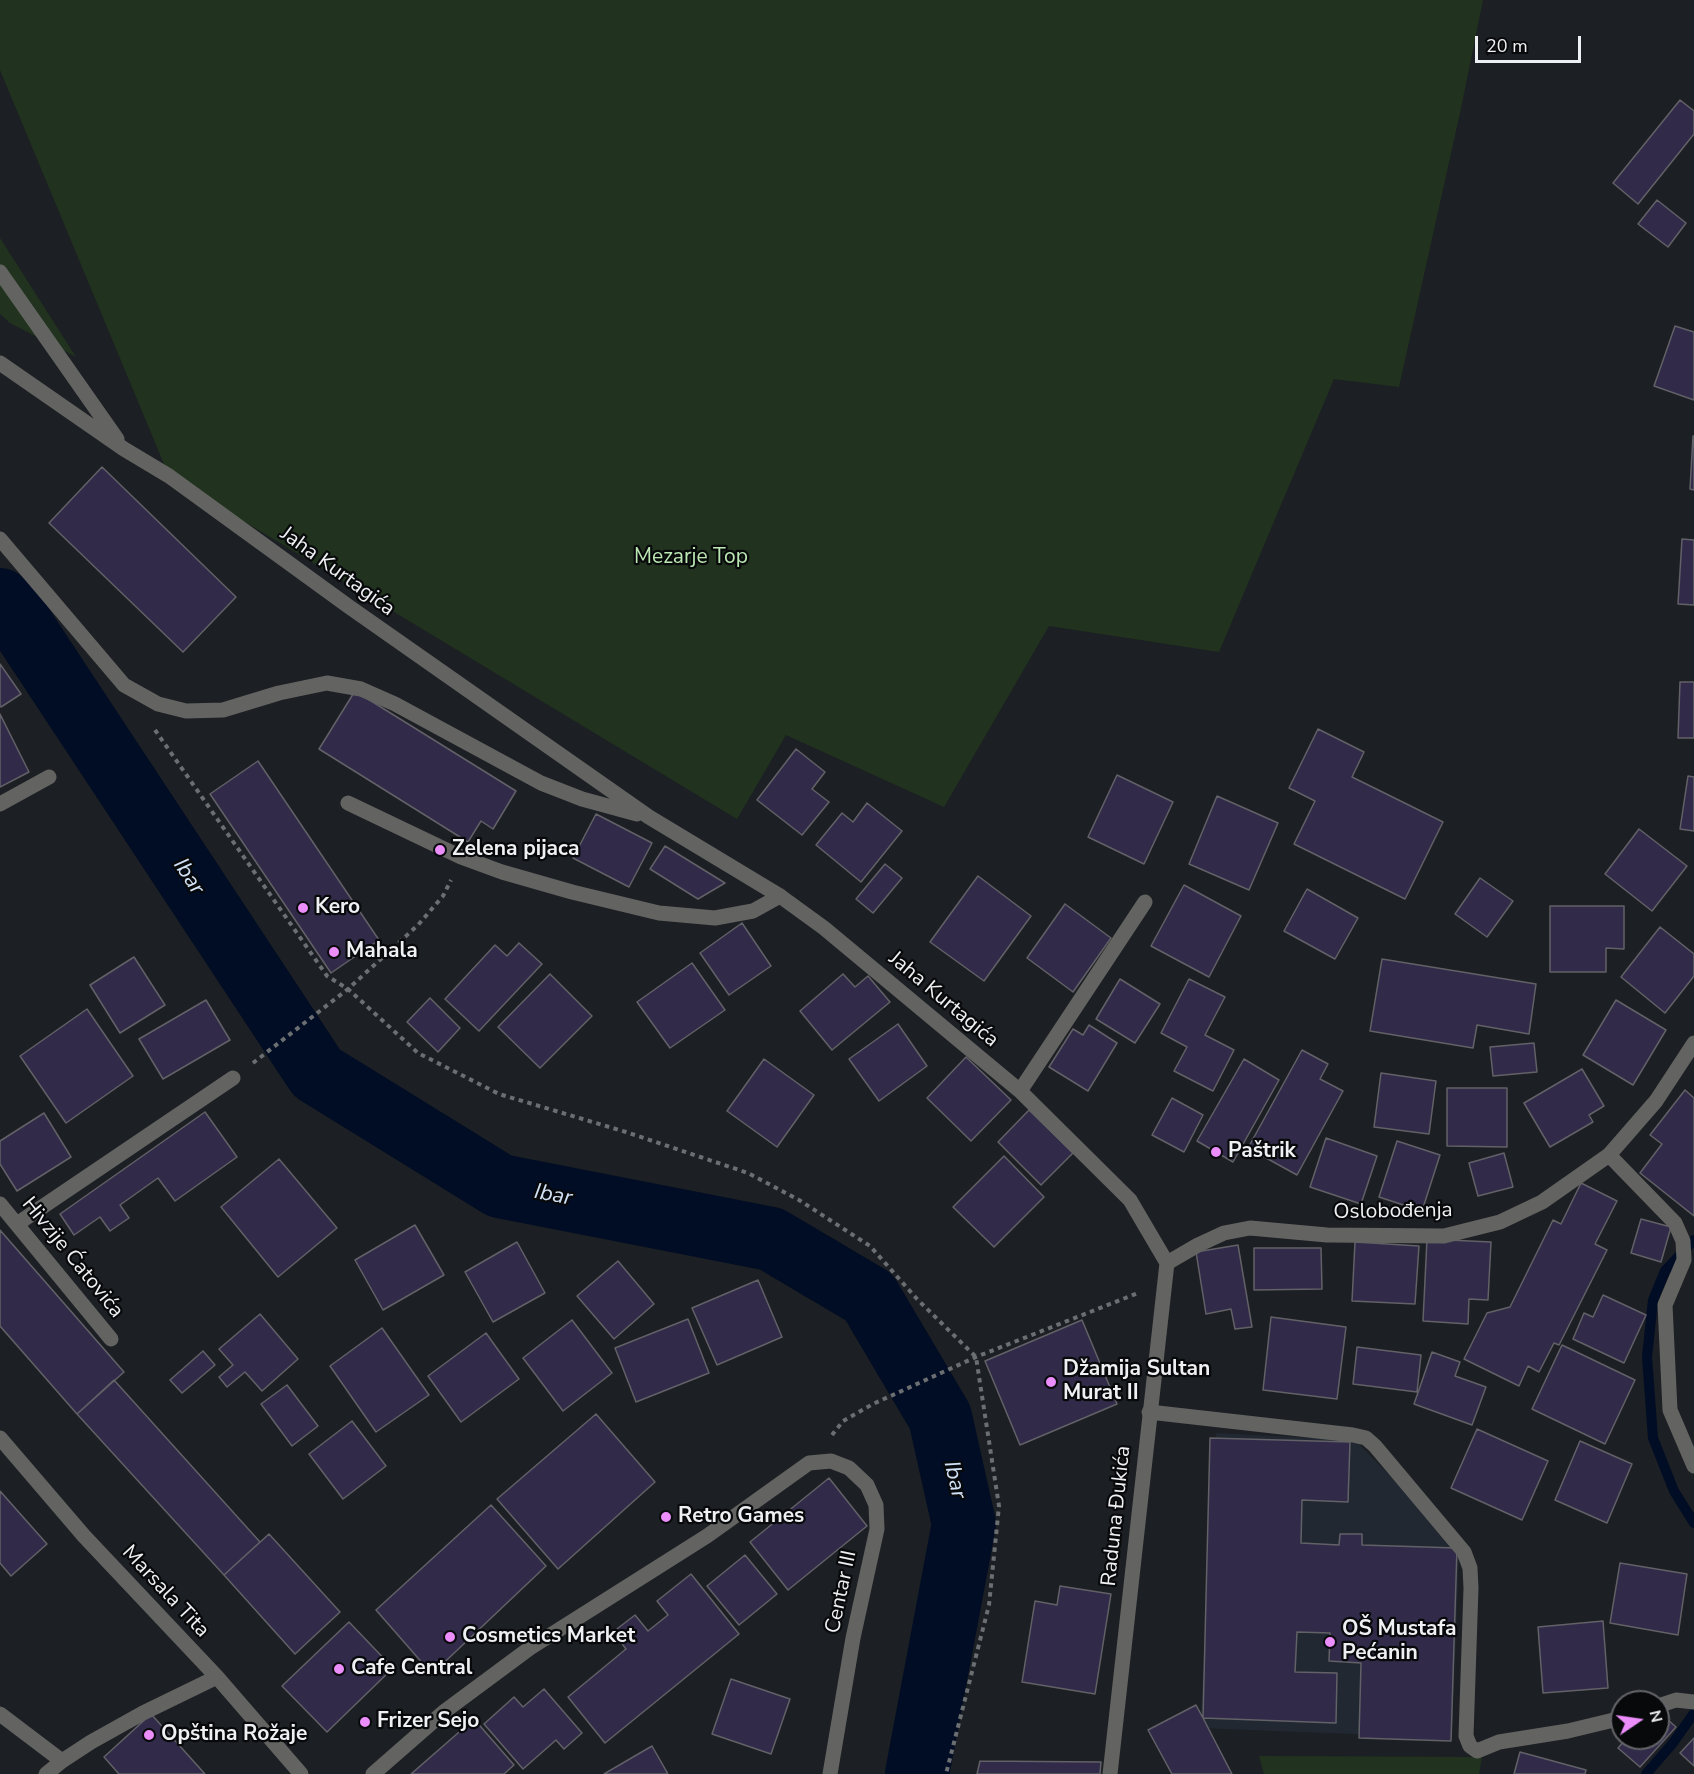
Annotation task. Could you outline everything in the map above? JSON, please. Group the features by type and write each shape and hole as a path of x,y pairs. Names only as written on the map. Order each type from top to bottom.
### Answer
{"street":[{"path":"0,272 123,449"},
{"name":"Jaha Kurtagića","path":"0,363 123,449 169,477 348,606 649,817 780,896 824,928 1020,1091 1130,1200 1167,1263"},
{"name":"Jaha Kurtagića","path":"0,539 124,685 158,704 186,711 223,710 279,693 327,683 361,689 395,704 541,783 582,799 649,817"},
{"path":"0,804 49,777"},
{"path":"348,802 461,857 502,872 658,914 715,918 753,911 780,896"},
{"path":"1020,1091 1145,902"},
{"name":"Oslobođenja","path":"1167,1263 1224,1233 1250,1228 1327,1235 1444,1236 1500,1222 1542,1202 1610,1155 1656,1101 1694,1043"},
{"path":"17,1224 233,1078"},
{"path":"1610,1155 1675,1223 1683,1241 1684,1260 1665,1305 1669,1399 1670,1410 1694,1466"},
{"name":"Hivzije Ćatovića","path":"0,1204 111,1339"},
{"name":"Raduna Ðukića","path":"1110,1774 1167,1263"},
{"path":"1149,1412 1366,1438 1464,1552 1470,1568 1466,1736 1470,1746 1477,1751 1499,1742 1568,1731 1610,1721"},
{"name":"Marsala Tita","path":"0,1438 84,1536 217,1677 301,1774"},
{"name":"Centar III","path":"809,1463 831,1461 849,1468 867,1485 876,1505 877,1529 853,1638 830,1774"},
{"path":"373,1774 445,1711 530,1648 707,1536 809,1463"},
{"path":"46,1774 62,1761 143,1713 217,1677"},
{"path":"1670,1702 1693,1701"},
{"path":"0,1714 62,1761"}],"path":[{"path":"150,722 327,976 348,989 418,1053 499,1094 626,1132 748,1173 799,1200 870,1246 917,1299 976,1357 999,1506 988,1605 946,1774"},
{"path":"233,1078 348,989 418,925 443,896 461,857"},
{"path":"809,1463 843,1421 873,1404 976,1357 1164,1282"}],"shaded area":[{"name":"OŠ Mustafa Pećanin","path":"1216,1433 1355,1440 1410,1496 1459,1556 1452,1738 1200,1728"}],"green space":[{"name":"Mezarje Top","path":"0,0 1483,0 1399,387 1334,379 1219,652 1049,626 944,807 786,735 737,819 169,476 0,70"},
{"path":"0,238 76,357 10,323 0,314"},
{"path":"1259,1756 1482,1757 1479,1774 1264,1774"}],"building":[{"path":"1680,100 1694,111 1694,134 1638,204 1613,183"},
{"path":"1657,200 1686,223 1668,247 1638,224"},
{"path":"1675,326 1694,332 1694,400 1654,386"},
{"path":"1694,436 1694,490 1690,489"},
{"path":"102,467 236,597 183,652 49,523"},
{"path":"1682,539 1694,540 1694,605 1678,604"},
{"path":"0,664 21,694 1,707 0,706"},
{"path":"1680,682 1694,682 1694,738 1678,738"},
{"path":"355,691 516,791 493,829 481,821 468,842 319,749"},
{"path":"0,714 29,772 0,787"},
{"path":"1318,729 1364,752 1352,777 1443,822 1405,899 1294,844 1315,801 1289,788"},
{"path":"796,749 825,772 812,789 829,802 802,835 757,800"},
{"path":"258,761 379,940 331,973 210,794"},
{"path":"1117,775 1173,802 1144,864 1088,837"},
{"path":"1688,776 1694,777 1694,831 1680,829"},
{"path":"1217,796 1278,823 1249,890 1189,864"},
{"path":"867,803 902,831 861,882 816,845 842,813 853,822"},
{"path":"596,814 652,843 629,887 573,858"},
{"path":"1639,829 1687,866 1652,911 1605,874"},
{"path":"665,846 725,883 698,899 650,869"},
{"path":"885,864 902,878 873,913 856,899"},
{"path":"978,876 1031,916 984,981 930,942"},
{"path":"1480,878 1513,901 1487,937 1455,914"},
{"path":"1184,885 1241,916 1209,977 1151,946"},
{"path":"1307,889 1358,918 1335,959 1284,931"},
{"path":"1065,904 1111,938 1073,992 1027,958"},
{"path":"1550,906 1624,906 1624,949 1606,948 1606,972 1550,972"},
{"path":"742,923 771,966 729,995 700,953"},
{"path":"1660,927 1694,954 1694,976 1665,1013 1621,977"},
{"path":"519,943 542,964 479,1031 445,999 495,945 507,956"},
{"path":"134,957 165,1005 120,1033 90,985"},
{"path":"1382,959 1536,984 1529,1034 1477,1025 1473,1048 1370,1031"},
{"path":"692,963 725,1010 670,1048 637,1002"},
{"path":"550,974 592,1016 540,1068 498,1027"},
{"path":"843,974 855,987 868,976 890,1002 832,1050 800,1011"},
{"path":"1120,979 1160,1004 1135,1043 1096,1019"},
{"path":"1189,979 1225,997 1205,1035 1234,1050 1213,1091 1174,1071 1187,1047 1161,1033"},
{"path":"430,998 460,1028 438,1052 407,1022"},
{"path":"206,1000 230,1040 163,1079 139,1039"},
{"path":"1616,1000 1666,1030 1633,1085 1583,1055"},
{"path":"87,1009 133,1076 66,1123 20,1056"},
{"path":"898,1024 927,1066 879,1101 849,1059"},
{"path":"1089,1025 1117,1043 1088,1091 1049,1067 1073,1029 1083,1035"},
{"path":"1534,1043 1537,1072 1493,1076 1490,1047"},
{"path":"1302,1050 1328,1064 1320,1079 1343,1091 1297,1175 1248,1148"},
{"path":"966,1057 1011,1100 971,1141 927,1098"},
{"path":"764,1059 814,1095 777,1147 727,1111"},
{"path":"1244,1059 1279,1080 1233,1162 1197,1141"},
{"path":"1582,1069 1604,1106 1589,1115 1593,1122 1550,1147 1524,1103"},
{"path":"1381,1073 1436,1081 1429,1134 1374,1127"},
{"path":"1447,1088 1507,1088 1507,1147 1447,1146"},
{"path":"1685,1090 1694,1098 1694,1216 1640,1173 1662,1144 1650,1135"},
{"path":"1172,1098 1203,1115 1184,1152 1152,1135"},
{"path":"1029,1110 1073,1153 1041,1185 998,1142"},
{"path":"205,1112 237,1157 175,1201 158,1178 120,1205 129,1218 110,1231 100,1217 74,1235 60,1214"},
{"path":"44,1113 71,1157 17,1191 0,1164 0,1141"},
{"path":"1326,1138 1377,1156 1361,1204 1310,1187"},
{"path":"1397,1141 1440,1155 1422,1211 1379,1197"},
{"path":"1504,1153 1513,1187 1478,1196 1469,1163"},
{"path":"1004,1156 1044,1197 994,1247 953,1207"},
{"path":"279,1159 337,1228 278,1277 221,1207"},
{"path":"1581,1183 1617,1201 1595,1244 1607,1250 1559,1345 1554,1343 1539,1372 1528,1366 1519,1386 1464,1359 1487,1313 1510,1307 1553,1220 1561,1224"},
{"path":"1641,1219 1671,1227 1661,1262 1631,1253"},
{"path":"415,1225 444,1275 383,1310 355,1260"},
{"path":"0,1230 124,1372 77,1414 0,1326"},
{"path":"1427,1239 1491,1242 1488,1300 1469,1299 1468,1324 1423,1321"},
{"path":"517,1242 545,1293 493,1322 465,1272"},
{"path":"1355,1242 1419,1246 1415,1304 1352,1301"},
{"path":"1238,1245 1252,1327 1235,1329 1231,1309 1206,1314 1196,1252"},
{"path":"1254,1248 1321,1248 1322,1289 1254,1290"},
{"path":"618,1261 654,1304 614,1339 577,1296"},
{"path":"758,1280 782,1337 717,1365 692,1308"},
{"path":"1603,1295 1646,1315 1624,1363 1573,1339 1584,1313 1593,1317"},
{"path":"260,1314 298,1359 262,1391 245,1372 227,1387 219,1377 233,1365 219,1349"},
{"path":"1271,1317 1346,1327 1337,1399 1263,1390"},
{"path":"688,1319 709,1373 636,1402 615,1348"},
{"path":"572,1320 612,1373 563,1411 523,1358"},
{"name":"Džamija Sultan Murat II","path":"1082,1320 1117,1404 1020,1445 985,1361"},
{"path":"382,1328 429,1395 376,1432 330,1366"},
{"path":"486,1333 519,1379 461,1422 428,1376"},
{"path":"1562,1345 1635,1380 1605,1444 1532,1409"},
{"path":"1357,1347 1421,1355 1417,1392 1353,1384"},
{"path":"203,1351 215,1365 182,1393 170,1380"},
{"path":"1432,1352 1460,1362 1455,1376 1486,1387 1472,1425 1414,1404"},
{"path":"114,1380 260,1542 224,1575 77,1414"},
{"path":"287,1385 318,1426 292,1446 261,1404"},
{"path":"596,1414 655,1482 558,1569 497,1499"},
{"path":"352,1421 386,1466 343,1499 309,1454"},
{"path":"1477,1429 1548,1461 1522,1520 1451,1488"},
{"name":"OŠ Mustafa Pećanin","path":"1210,1438 1350,1442 1348,1502 1302,1500 1301,1543 1339,1545 1340,1534 1362,1534 1362,1545 1457,1548 1451,1741 1359,1738 1361,1663 1329,1661 1330,1633 1297,1632 1295,1672 1337,1673 1336,1723 1203,1718"},
{"path":"1580,1441 1632,1464 1607,1523 1555,1500"},
{"path":"829,1478 867,1526 788,1590 750,1542"},
{"path":"0,1491 47,1544 11,1576 0,1563"},
{"path":"491,1505 546,1566 432,1674 376,1610"},
{"path":"269,1534 340,1612 295,1654 224,1575"},
{"path":"745,1555 777,1594 739,1625 707,1586"},
{"path":"1620,1563 1687,1574 1678,1635 1610,1623"},
{"path":"691,1574 739,1634 605,1743 568,1697 626,1649 613,1632 635,1615 648,1631 668,1615 657,1601"},
{"path":"1060,1586 1111,1594 1095,1694 1022,1682 1035,1601 1057,1605"},
{"path":"1603,1621 1608,1688 1543,1693 1538,1627"},
{"path":"349,1622 393,1668 327,1732 282,1686"},
{"path":"731,1679 790,1699 771,1754 712,1734"},
{"path":"544,1689 582,1733 564,1749 556,1740 523,1769 484,1724 514,1697 523,1707"},
{"path":"1196,1705 1232,1774 1172,1774 1148,1730"},
{"name":"Opština Rožaje","path":"151,1714 205,1774 119,1774 104,1757"},
{"path":"474,1719 514,1765 504,1774 411,1774"},
{"path":"1670,1722 1676,1727 1670,1734"},
{"path":"1694,1738 1694,1766 1680,1753"},
{"path":"652,1746 668,1774 604,1774"},
{"path":"1620,1750 1655,1750 1640,1767"},
{"path":"1520,1752 1586,1770 1585,1774 1514,1774"},
{"path":"980,1761 1101,1762 1100,1774 977,1774"}],"waterway":[{"name":"Ibar","path":"0,600 18,620 317,1073 500,1186 771,1239 869,1297 940,1417 964,1524 917,1774"},
{"path":"1694,1240 1665,1271 1653,1300 1647,1357 1653,1438 1674,1491 1694,1523"},
{"path":"1646,1774 1673,1743 1694,1713"}],"place":[{"name":"Zelena pijaca","path":"440,850"},
{"name":"Kero","path":"303,908"},
{"name":"Mahala","path":"334,952"},
{"name":"Paštrik","path":"1216,1152"},
{"name":"Džamija Sultan Murat II","path":"1051,1382"},
{"name":"Retro Games","path":"666,1517"},
{"name":"Cosmetics Market","path":"450,1637"},
{"name":"OŠ Mustafa Pećanin","path":"1330,1642"},
{"name":"Cafe Central","path":"339,1669"},
{"name":"Frizer Sejo","path":"365,1722"},
{"name":"Opština Rožaje","path":"149,1735"}]}
